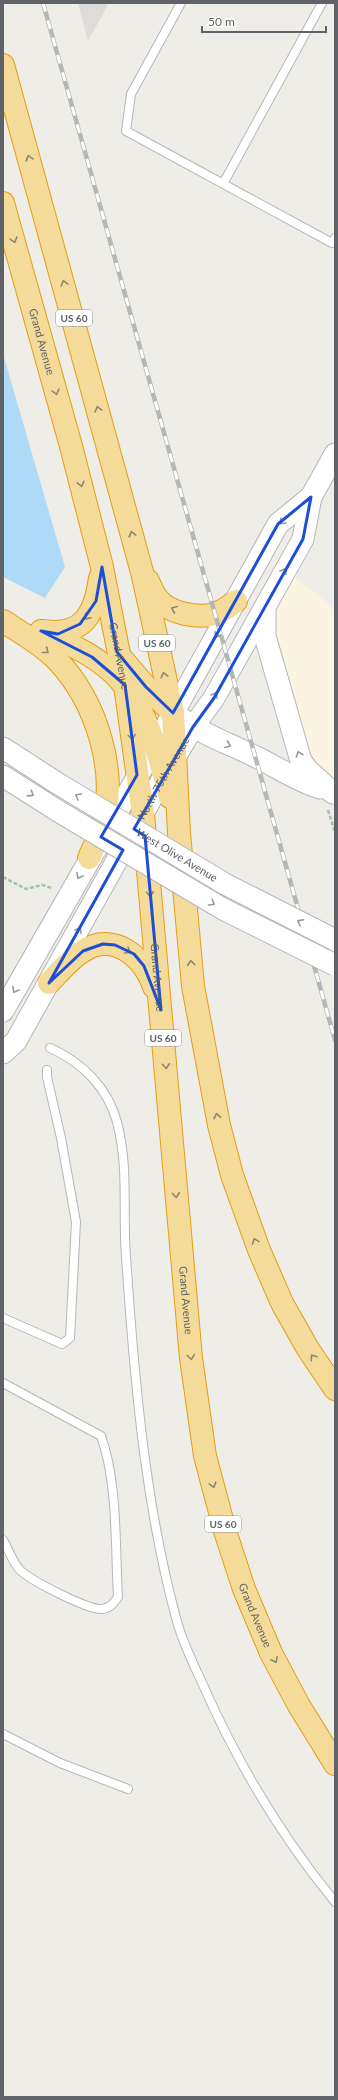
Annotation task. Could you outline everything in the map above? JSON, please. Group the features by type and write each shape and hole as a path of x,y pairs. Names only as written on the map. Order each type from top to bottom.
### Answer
{"highway":[{"name":"US 60","path":"3,65 142,572 173,713 177,755 179,833 194,991 219,1125 232,1175 259,1250 282,1302 308,1349 335,1389"},
{"name":"Grand Avenue","path":"3,202 71,446 102,567 117,652 125,685 143,814 191,1358 205,1456 225,1531 244,1589 271,1653 298,1704 335,1764"},
{"path":"3,620 41,631 58,634 68,632 90,614 96,601 102,567"},
{"path":"142,572 158,599 166,605 187,614 202,616 215,614 225,610 236,601"},
{"path":"3,620 57,660 75,683 97,722 106,771 106,806 102,827 89,858"},
{"path":"41,631 92,657 110,670 125,685 137,704 155,746 179,833"},
{"path":"117,652 146,687 173,713"},
{"path":"49,983 74,957 83,951 90,947 103,944 115,945 134,954 144,966 152,981 161,1010"}],"main road":[{"name":"North 75th Avenue","path":"3,1053 16,1041 164,776 193,728 214,698 303,539 311,497 335,454"},
{"name":"North 75th Avenue","path":"3,1011 89,858 155,746 278,524 311,497"},
{"path":"265,606 265,636 302,761 307,769 332,797"},
{"path":"173,713 193,728 207,736 255,756 332,797"},
{"name":"West Olive Avenue","path":"3,748 57,783 225,884 335,940"},
{"name":"West Olive Avenue","path":"3,776 58,811 223,909 335,965"}],"lane":[{"path":"181,3 131,94 126,131 224,182 332,243 335,238"},
{"path":"224,182 322,3"},
{"path":"50,1048 65,1054 85,1068 102,1090 116,1120 125,1168 125,1236 143,1449 158,1540 176,1621 194,1667 225,1734 255,1788 307,1868 335,1902"},
{"path":"3,1318 62,1344 70,1338 76,1222 61,1138 47,1078 47,1070"},
{"path":"3,1383 101,1436 108,1454 111,1478 118,1596 112,1605 101,1609 82,1604 28,1577 19,1569 3,1540"},
{"path":"3,1734 60,1763 128,1790"}],"path":[{"path":"332,797 335,832"},
{"path":"3,877 26,889 42,885 69,893"}],"highlighted area":[{"path":"311,497 303,539 214,698 193,727 134,829 145,836 161,1010 144,966 134,954 115,945 103,944 83,951 49,983 123,850 101,837 137,775 125,685 92,657 41,631 58,634 80,624 96,601 102,567 117,652 146,687 173,713 278,524"}],"shaded area":[{"path":"78,3 109,3 88,41"},
{"path":"292,576 317,594 335,611 335,780 327,775 319,766 305,745 272,637 277,603"}],"water":[{"path":"3,354 65,567 45,598 3,577"}],"railway":[{"path":"43,3 335,1040"}]}
